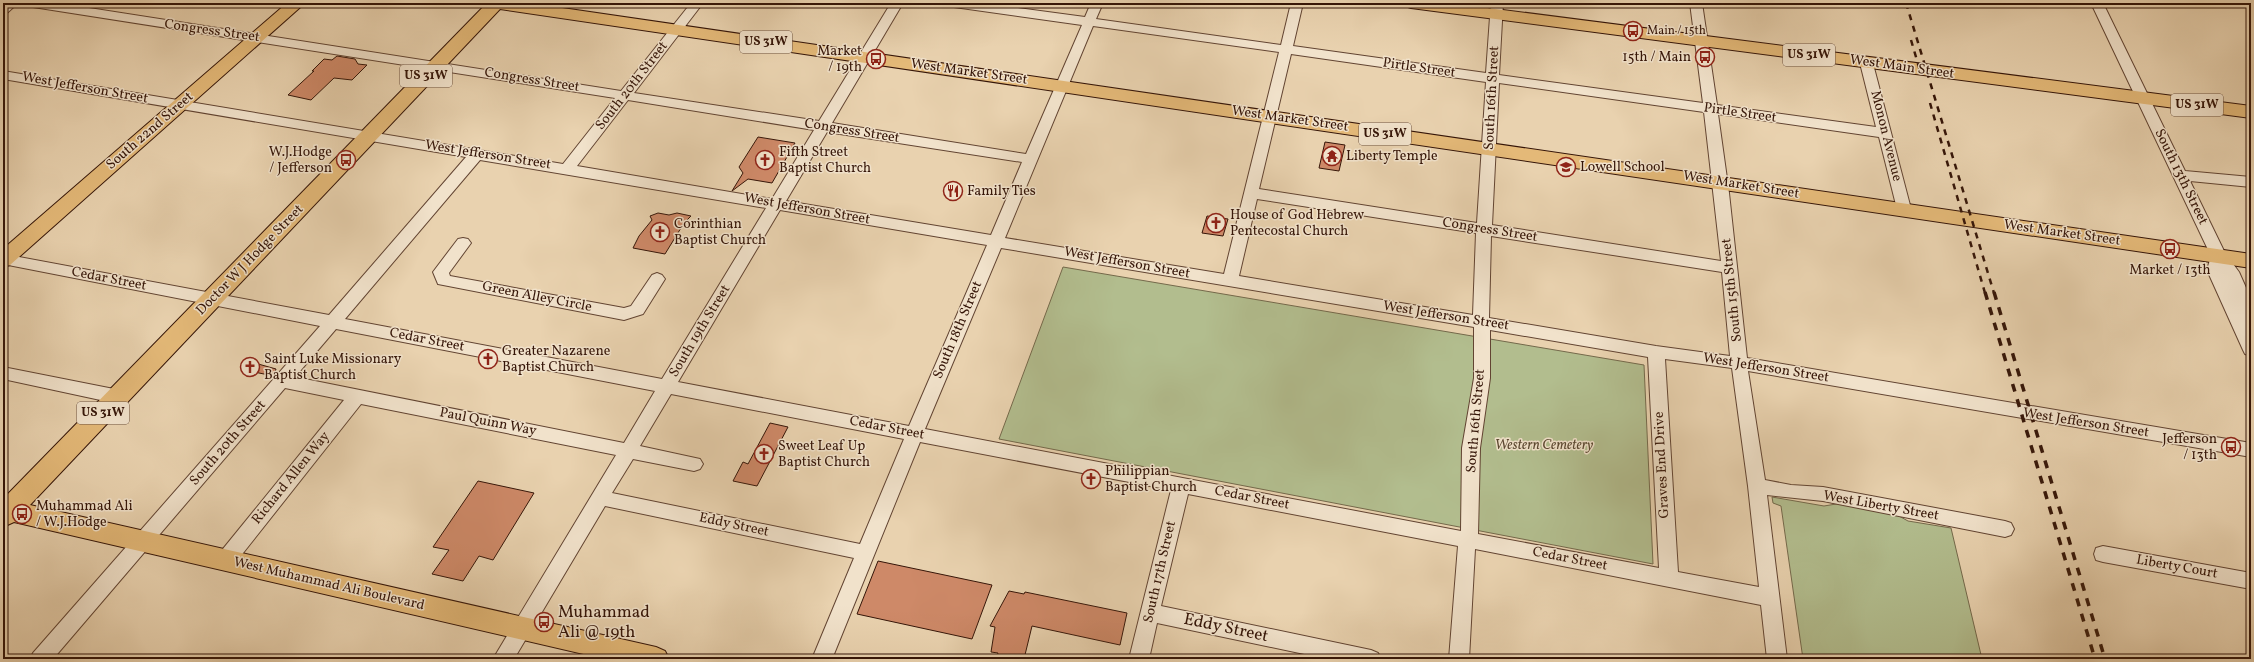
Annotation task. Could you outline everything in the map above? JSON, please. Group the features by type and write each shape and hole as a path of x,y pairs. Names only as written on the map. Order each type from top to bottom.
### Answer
{"main road":[{"name":"South 22nd Street","path":"3,259 297,3"},
{"name":"West Market Street","path":"495,3 1270,117 1721,181 2251,261"},
{"name":"Doctor W J Hodge Street","path":"5,512 119,397 495,3"},
{"name":"West Main Street","path":"1411,3 1497,9 1703,40 2251,112"},
{"name":"West Muhammad Ali Boulevard","path":"5,512 656,659"}],"street":[{"path":"3,10 12,3"},
{"name":"Congress Street","path":"33,3 1031,159"},
{"name":"South 20th Street","path":"567,169 696,3"},
{"name":"South 19th Street","path":"503,659 897,3"},
{"name":"Pirtle Street","path":"954,3 1884,133"},
{"name":"South 18th Street","path":"822,659 867,553 915,433 1097,3"},
{"path":"1230,280 1297,3"},
{"name":"South 15th Street","path":"1696,3 1703,40 1721,181 1739,363 1757,486 1777,659"},
{"name":"South 13th Street","path":"2097,3 2219,256 2231,272 2251,317"},
{"name":"South 16th Street","path":"1458,659 1465,555 1468,539 1471,448 1482,378 1481,322 1484,230 1497,9"},
{"name":"Monon Avenue","path":"1867,62 1904,209"},
{"name":"West Jefferson Street","path":"3,75 777,203 1656,352 1739,363 2251,450"},
{"name":"South 20th Street","path":"40,659 143,542 477,154"},
{"path":"2181,175 2251,182"},
{"name":"Congress Street","path":"1251,193 1730,268"},
{"name":"Green Alley Circle","path":"463,243 442,272 443,280 624,314 637,310 657,279"},
{"name":"South 13th Street","path":"2219,256 2216,270 2251,350"},
{"name":"Cedar Street","path":"3,259 1770,598"},
{"name":"Graves End Drive","path":"1656,352 1669,578"},
{"path":"3,373 119,397"},
{"name":"Paul Quinn Way","path":"281,381 694,464"},
{"name":"Richard Allen Way","path":"225,561 357,396"},
{"name":"South 17th Street","path":"1139,659 1181,484"},
{"name":"West Liberty Street","path":"1757,486 1791,492 1823,494 2005,529"},
{"name":"Eddy Street","path":"601,496 609,500 867,553"},
{"name":"Liberty Court","path":"2103,554 2251,581"},
{"name":"Eddy Street","path":"1150,613 1371,659"}],"green space":[{"name":"Western Cemetery","path":"1063,267 1644,365 1653,564 999,439"},
{"path":"1772,497 1824,506 1842,503 1890,511 1908,521 1951,528 1982,659 1803,659 1781,506 1773,503"}],"building":[{"path":"337,56 355,59 358,64 367,65 352,80 334,78 311,100 288,95 314,71 312,71 324,59 332,60"},
{"name":"Fifth Street Baptist Church","path":"758,137 795,143 772,183 748,179 732,191 743,173 739,167"},
{"name":"Liberty Temple","path":"1325,142 1345,145 1339,171 1319,168"},
{"name":"Corinthian Baptist Church","path":"658,213 669,215 677,213 691,216 684,223 665,254 633,248 639,236 652,220 650,216"},
{"name":"House of God Hebrew Pentecostal Church","path":"1207,216 1228,219 1223,236 1202,233"},
{"path":"251,362 276,369 274,376 244,370"},
{"name":"Sweet Leaf Up Baptist Church","path":"770,423 788,427 757,486 733,481 743,462 748,464"},
{"path":"478,481 534,493 493,560 479,556 463,581 432,574 449,550 433,547"},
{"path":"878,561 992,585 972,639 857,614"},
{"path":"1009,591 1024,594 1025,592 1127,613 1120,645 1032,626 1024,659 996,659 998,653 991,652 995,627 990,626"}],"railway":[{"path":"1906,3 1994,293"},
{"path":"1911,40 1921,74"},
{"path":"1930,103 1985,293"},
{"path":"1985,292 2095,659"},
{"path":"1994,292 2105,659"}],"place":[{"name":"Main / 15th","path":"1633,31"},
{"name":"15th / Main","path":"1705,57"},
{"name":"Market / 19th","path":"876,59"},
{"name":"Liberty Temple","path":"1332,156"},
{"name":"W.J.Hodge / Jefferson","path":"346,160"},
{"name":"Fifth Street Baptist Church","path":"765,160"},
{"name":"Lowell School","path":"1566,167"},
{"name":"Family Ties","path":"953,191"},
{"name":"House of God Hebrew Pentecostal Church","path":"1216,223"},
{"name":"Corinthian Baptist Church","path":"660,232"},
{"name":"Market / 13th","path":"2170,249"},
{"name":"Greater Nazarene Baptist Church","path":"488,359"},
{"name":"Saint Luke Missionary Baptist Church","path":"250,367"},
{"name":"Jefferson / 13th","path":"2231,447"},
{"name":"Sweet Leaf Up Baptist Church","path":"764,454"},
{"name":"Philippian Baptist Church","path":"1091,479"},
{"name":"Muhammad Ali / W.J.Hodge","path":"22,514"},
{"name":"Muhammad Ali @ 19th","path":"544,622"}]}
